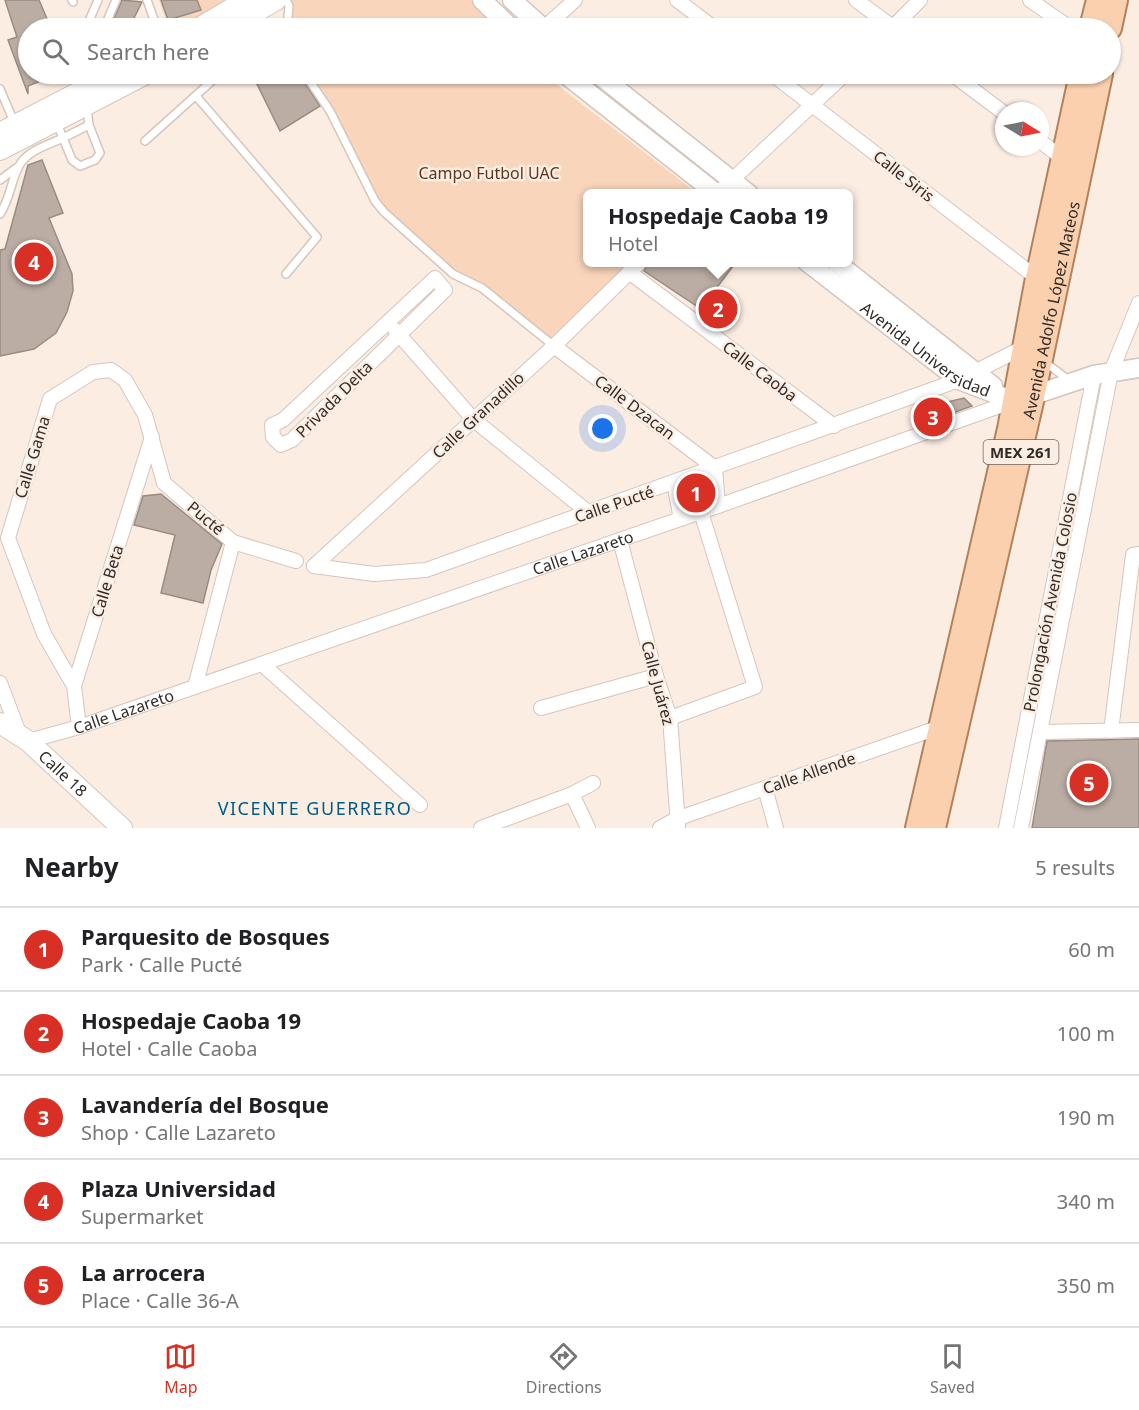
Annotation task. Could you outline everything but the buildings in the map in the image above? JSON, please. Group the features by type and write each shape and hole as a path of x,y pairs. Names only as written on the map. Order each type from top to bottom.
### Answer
{"main road":[{"path":"216,18 246,0"},
{"path":"245,18 276,0"},
{"path":"1094,18 1098,0"},
{"path":"1112,18 1116,0"},
{"path":"8,129 89,88 105,84"},
{"name":"Avenida Adolfo López Mateos","path":"1033,353 1037,278 1079,84"},
{"name":"Avenida Adolfo López Mateos","path":"917,828 949,724 1033,353 1099,84"},
{"path":"0,150 59,129 89,88"},
{"name":"Calle 18","path":"0,723 23,737 122,828"},
{"name":"Avenida Adolfo López Mateos","path":"934,828 949,724"}],"street":[{"path":"482,0 501,18"},
{"path":"512,0 532,18"},
{"path":"554,18 575,0"},
{"path":"677,0 701,18"},
{"path":"856,0 880,18"},
{"path":"903,18 920,0"},
{"path":"1030,0 1056,18"},
{"path":"578,84 712,189"},
{"path":"611,84 743,189"},
{"name":"Calle Siris","path":"785,84 1037,278"},
{"path":"722,189 834,84"},
{"path":"965,84 995,106"},
{"path":"1049,148 1062,158"},
{"name":"Calle Granadillo","path":"315,566 554,346 635,267"},
{"name":"Avenida Universidad","path":"814,267 967,376 1024,399"},
{"name":"Avenida Universidad","path":"842,267 967,376"},
{"name":"Calle Caoba","path":"629,273 834,426"},
{"name":"Privada Delta","path":"435,278 446,290 399,334 292,440 281,446 273,437 272,425 283,420 435,278"},
{"path":"1021,828 1040,732 1102,373 1139,303"},
{"path":"388,322 474,420 589,513"},
{"name":"Calle Dzacan","path":"554,346 715,468"},
{"name":"Calle Pucté","path":"315,566 374,574 426,570 1033,353"},
{"name":"Calle Lazareto","path":"23,737 79,727 1024,399 1102,373 1139,368"},
{"name":"Calle Gama","path":"74,686 44,634 8,538 50,399 93,372 111,370 125,380 146,415 152,437"},
{"path":"334,372 348,385"},
{"name":"Prolongación Avenida Colosio","path":"1006,828 1102,373"},
{"path":"316,389 334,399"},
{"name":"Pucté","path":"152,437 164,483 233,542 296,561"},
{"name":"Calle Beta","path":"79,727 74,686 152,437"},
{"path":"715,468 718,506"},
{"path":"674,483 681,519"},
{"path":"670,718 755,687 701,512"},
{"name":"Calle Juárez","path":"620,540 656,676 670,718 677,823"},
{"path":"195,687 233,542"},
{"path":"1111,731 1136,554"},
{"path":"262,664 420,805"},
{"path":"541,708 656,676"},
{"path":"0,683 23,737"},
{"name":"Calle Allende","path":"660,828 765,788 949,724"},
{"path":"1040,732 1139,730"},
{"path":"482,828 572,794 593,783"},
{"path":"765,788 776,828"},
{"path":"572,794 588,828"}],"lane":[{"path":"90,18 98,0"},
{"path":"108,18 116,0"},
{"path":"147,0 153,18"},
{"path":"286,0 289,6 288,18"},
{"path":"145,141 209,84"},
{"path":"312,84 330,111 375,201 384,212 453,274 482,288 554,346"},
{"path":"0,88 8,129"},
{"path":"59,129 75,164 84,165 98,157 99,148 89,125 89,88"},
{"path":"196,96 317,237 286,274"},
{"path":"0,180 19,166 59,129 89,125"},
{"path":"0,214 12,191 19,166"},
{"path":"1033,353 1072,383"}],"green space":[{"path":"159,0 232,0 200,18 165,18"},
{"path":"286,0 473,0 490,18 286,18"},
{"name":"Campo Futbol UAC","path":"312,84 556,84 692,189 583,189 583,267 632,267 554,346 482,288 453,274 384,212 330,111"},
{"path":"714,471 715,504 683,517 676,484"}],"place":[{"name":"Plaza Universidad","path":"34,262"},
{"name":"Hospedaje Caoba 19","path":"718,309"},
{"name":"Lavandería del Bosque","path":"933,417"},
{"name":"Parquesito de Bosques","path":"696,493"},
{"name":"La arrocera","path":"1089,783"}],"district":[{"name":"VICENTE GUERRERO","path":"315,808"}]}
